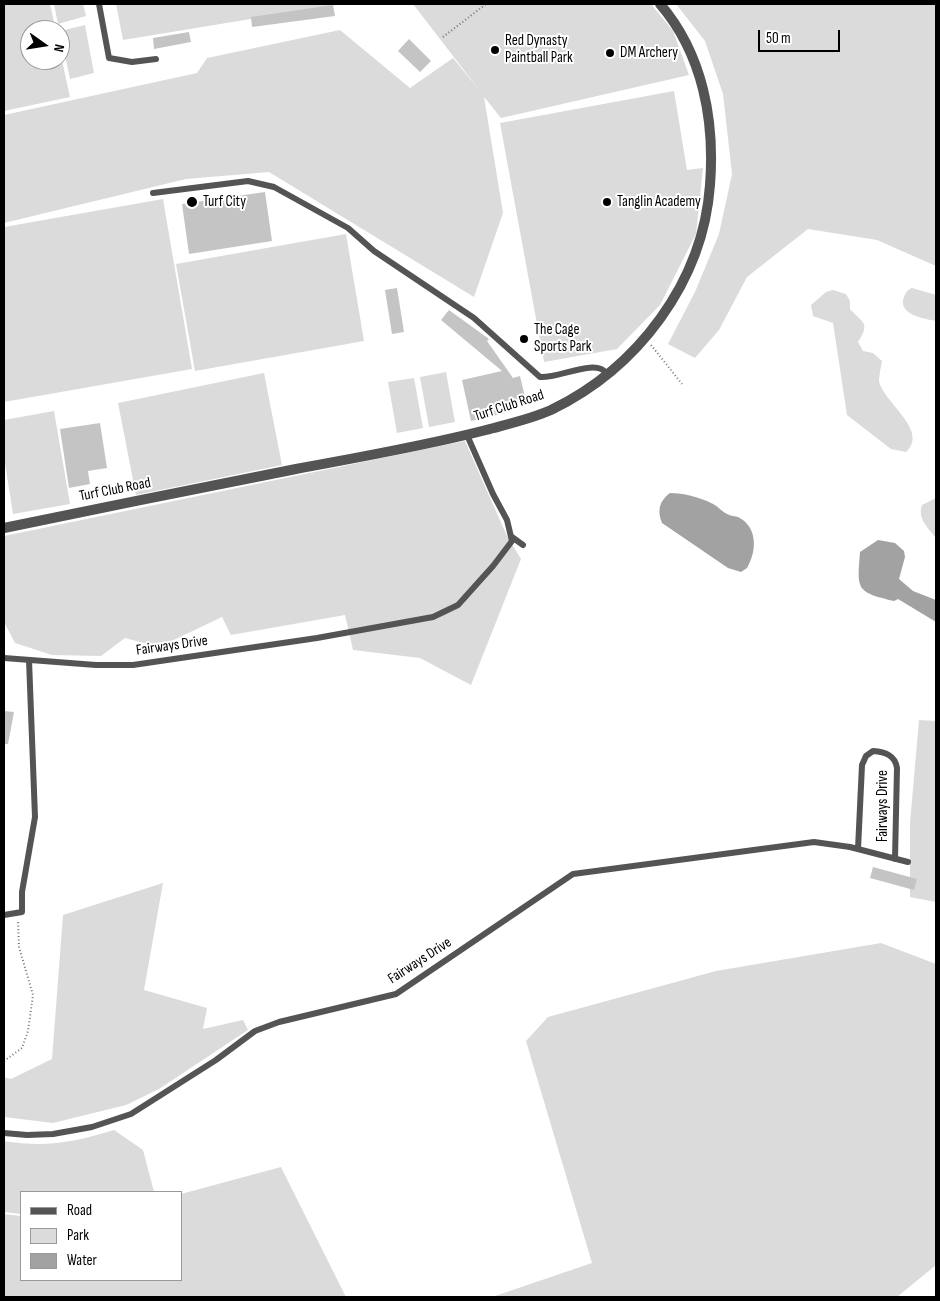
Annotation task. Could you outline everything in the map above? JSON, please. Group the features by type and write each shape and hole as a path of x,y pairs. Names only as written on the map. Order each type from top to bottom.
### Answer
{"street":[{"name":"Turf Club Road","path":"4,528 467,435 551,410 596,382 646,339 676,295 699,247 708,206 710,133 698,69 688,43 676,22 660,4"}],"lane":[{"path":"99,4 110,58 132,62 156,59"},
{"path":"153,193 248,181 274,187 348,228 374,250 474,318 540,377 595,366 603,368 606,373"},
{"path":"467,435 493,494 507,520 512,537 523,545"},
{"name":"Fairways Drive","path":"4,658 96,665 133,665 317,638 433,617 458,605 493,566 512,541 512,537"},
{"path":"4,915 22,912 22,892 35,817 29,660"},
{"name":"Fairways Drive","path":"858,849 861,771 866,756 873,751 879,751 890,755 897,768 895,859"},
{"name":"Fairways Drive","path":"4,1132 27,1135 53,1134 92,1127 131,1114 216,1060 255,1031 279,1022 396,994 573,874 814,842 858,849 908,862"}],"path":[{"path":"443,38 486,4"},
{"path":"646,339 682,384"},
{"path":"4,1062 22,1048 28,1031 33,995 19,947 18,912"}],"green space":[{"path":"4,4 50,4 54,20 20,20 20,70 64,70 70,97 4,111"},
{"path":"54,4 83,4 86,16 70,21 57,20"},
{"path":"116,4 342,4 123,40"},
{"path":"413,4 651,4 673,31 689,75 501,118 484,97 503,213 474,297 269,172 186,179 4,223 4,115 197,73 207,58 340,30 410,88 453,58 480,91"},
{"path":"676,4 936,4 936,266 877,240 808,229 747,277 719,330 695,358 668,344 695,292 719,234 732,174 723,94 705,41"},
{"path":"85,25 94,73 70,79 68,70 70,70 70,29"},
{"name":"Tanglin Academy","path":"674,91 687,170 703,168 696,234 660,305 617,349 544,362 500,123"},
{"path":"163,199 192,369 4,402 4,227"},
{"path":"346,234 364,341 195,371 176,264"},
{"path":"912,288 936,295 936,321 913,315 904,308 904,297 907,291"},
{"path":"833,290 846,294 850,301 850,309 863,323 864,330 858,342 863,351 873,353 882,361 879,381 882,389 903,416 912,435 912,444 906,452 891,449 847,415 833,323 813,316 811,305 826,292"},
{"path":"446,372 455,422 429,427 420,377"},
{"path":"264,373 282,465 136,495 118,403"},
{"path":"414,378 423,428 397,433 388,382"},
{"path":"54,411 70,504 13,514 4,457 4,420"},
{"path":"465,441 507,536 521,559 471,685 420,658 353,650 345,615 231,635 222,617 159,647 125,638 101,656 52,655 15,643 4,622 4,536"},
{"path":"936,498 936,538 924,523 921,510 922,505"},
{"path":"919,720 936,721 936,902 910,897 910,823"},
{"path":"163,883 144,990 207,1008 203,1029 243,1020 248,1030 159,1089 126,1105 53,1123 4,1117 4,1077 11,1079 52,1059 63,915"},
{"path":"881,943 936,964 936,1265 897,1297 492,1297 592,1263 526,1041 548,1017 716,971"},
{"path":"114,1130 143,1150 154,1191 20,1191 20,1214 4,1212 4,1141 47,1144 86,1138"},
{"path":"281,1167 346,1297 4,1297 4,1214 20,1216 20,1281 182,1281 182,1194"}],"water":[{"path":"670,493 701,499 713,504 727,514 745,521 754,540 753,554 747,568 741,572 728,568 662,523 660,514 661,503"},
{"path":"878,540 895,543 904,551 905,557 899,579 913,591 936,600 936,622 898,599 894,601 872,595 862,587 859,582 860,552"}],"building":[{"path":"333,5 335,16 252,27 251,17"},
{"path":"189,32 191,42 154,49 153,38"},
{"path":"409,39 431,61 420,72 398,51"},
{"path":"265,192 272,241 189,254 182,204"},
{"path":"397,288 404,332 392,334 385,290"},
{"path":"449,310 489,339 487,341 513,378 520,376 526,401 503,406 505,413 471,421 462,380 502,371 441,320"},
{"path":"100,423 107,468 88,471 90,484 69,488 60,429"},
{"path":"4,711 14,712 8,744 4,744"},
{"path":"873,867 917,879 914,890 870,878"}],"place":[{"name":"Red Dynasty Paintball Park","path":"495,50"},
{"name":"DM Archery","path":"610,53"},
{"name":"Turf City","path":"192,202"},
{"name":"Tanglin Academy","path":"607,202"},
{"name":"The Cage Sports Park","path":"524,339"}]}
